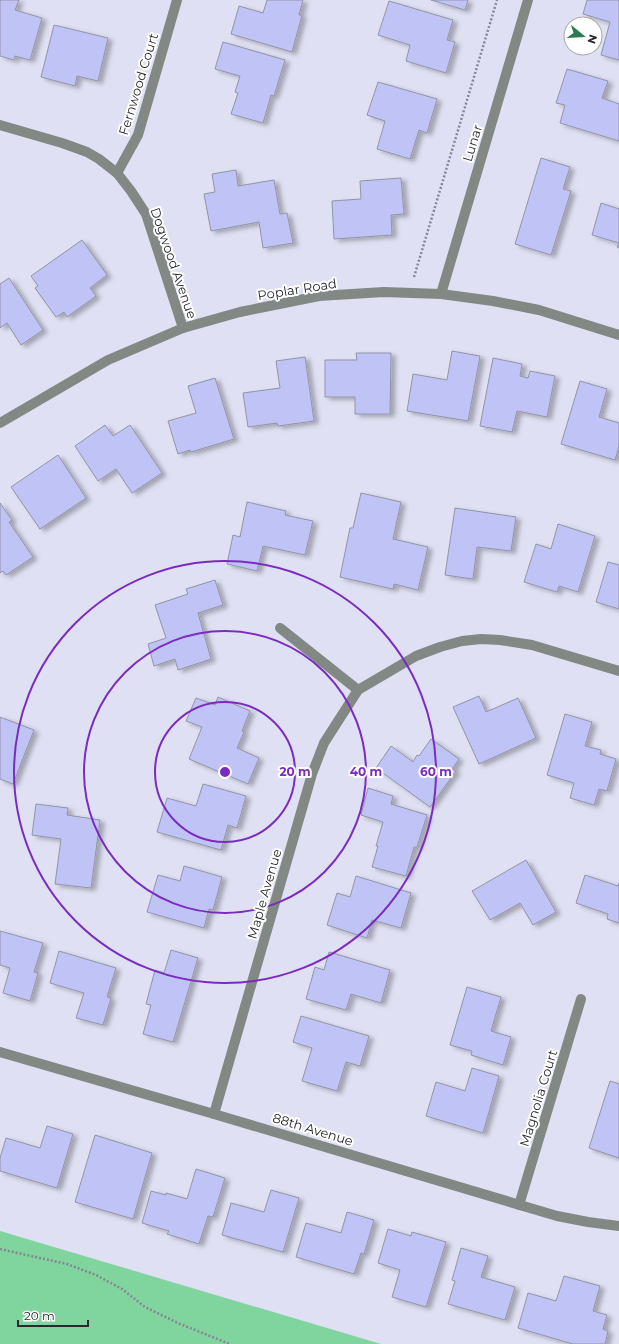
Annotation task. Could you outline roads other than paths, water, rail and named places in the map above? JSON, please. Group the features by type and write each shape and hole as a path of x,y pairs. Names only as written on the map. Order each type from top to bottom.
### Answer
{"street":[{"name":"Fernwood Court","path":"117,173 138,135 177,0"},
{"name":"Lunar","path":"441,294 528,0"},
{"name":"Dogwood Avenue","path":"0,125 87,152 117,173 146,214 183,328"},
{"name":"Poplar Road","path":"0,423 108,360 183,328 240,312 319,296 384,292 441,294 539,310 619,335"},
{"path":"280,628 358,690"},
{"name":"Maple Avenue","path":"214,1114 312,774 324,743 358,690 416,656 440,646 462,641 500,640 532,645 619,671"},
{"name":"Magnolia Court","path":"519,1205 581,999"},
{"name":"88th Avenue","path":"0,1052 557,1216 619,1226"}]}
